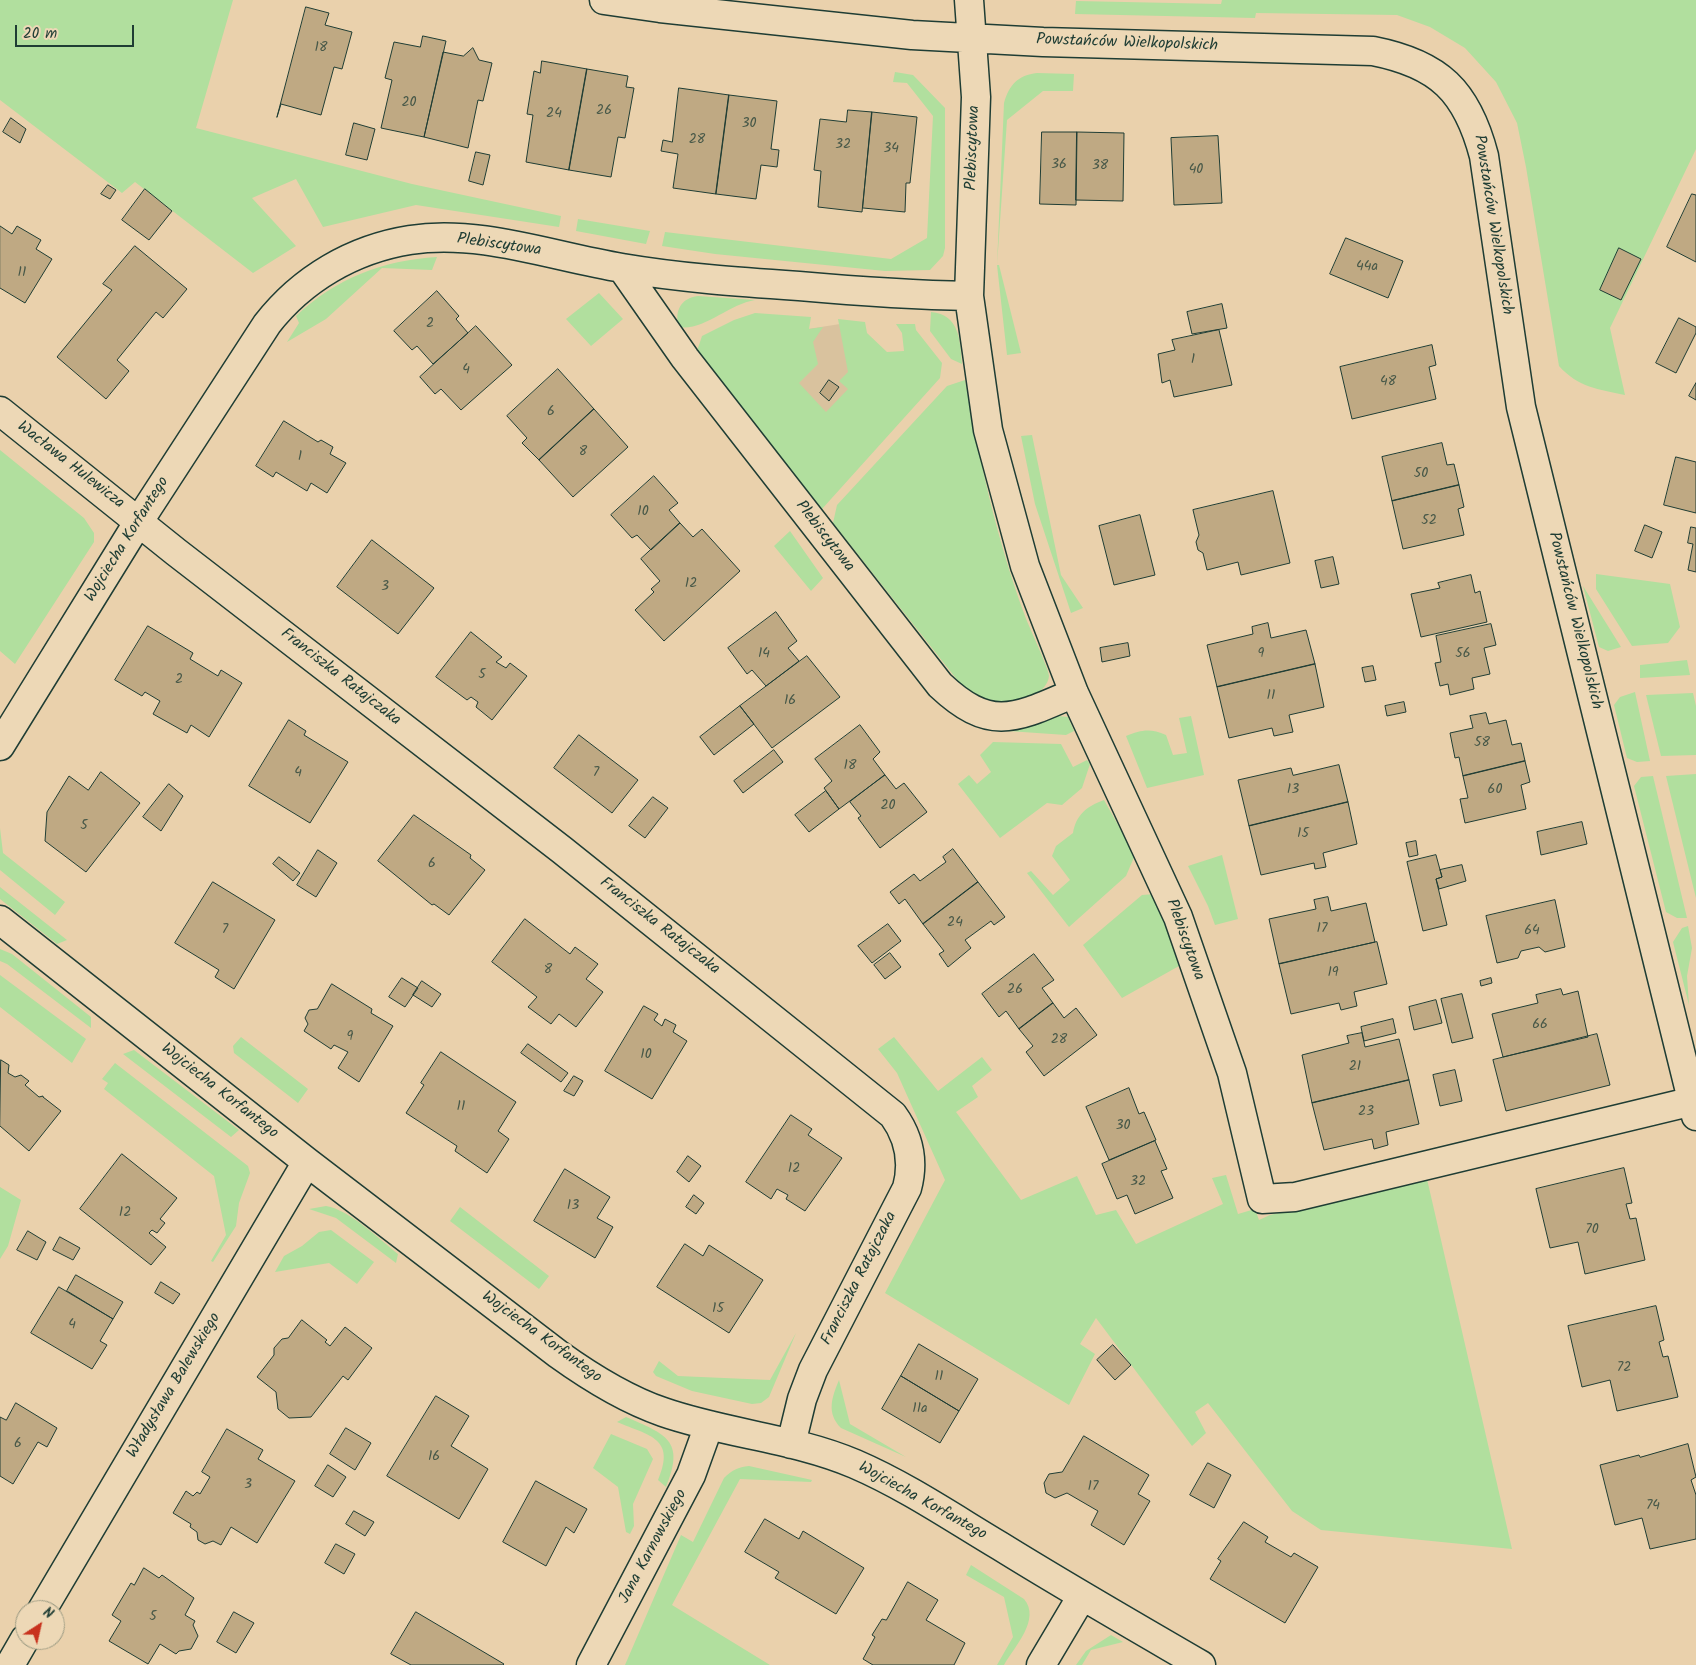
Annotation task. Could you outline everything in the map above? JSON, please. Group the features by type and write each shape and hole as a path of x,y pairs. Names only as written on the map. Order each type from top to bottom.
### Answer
{"street":[{"name":"Powstańców Wielkopolskich","path":"604,0 660,8 902,34 973,39 1373,50 1403,57 1427,68 1448,86 1463,103 1476,126 1484,156 1521,407 1694,1108"},
{"name":"Plebiscytowa","path":"969,0 976,97 969,296 988,430 1025,566 1074,692 1178,917 1232,1073 1262,1199 1295,1198 1694,1108"},
{"name":"Plebiscytowa","path":"259,336 286,301 317,276 354,256 393,243 412,240 477,240 622,268 704,279 921,296 969,296"},
{"name":"Plebiscytowa","path":"622,268 697,373 940,685 972,710 999,717 1014,716 1038,709 1074,692"},
{"name":"Wojciecha Korfantego","path":"0,746 139,522 259,336"},
{"name":"Wacława Hulewicza","path":"0,411 139,522"},
{"name":"Franciszka Ratajczaka","path":"139,522 585,869 885,1107 896,1119 907,1142 910,1161 907,1188 813,1370 802,1399 792,1444"},
{"name":"Wojciecha Korfantego","path":"0,920 307,1162 558,1354 585,1372 642,1404 709,1425 792,1444 845,1460 888,1481 1201,1665"},
{"name":"Władysława Balewskiego","path":"48,1600 307,1162"},
{"name":"Jana Karnowskiego","path":"592,1665 691,1475 709,1425"},
{"path":"1041,1665 1082,1596"},
{"path":"10,1665 19,1650"}],"shaded area":[{"path":"853,322 909,386 824,476 742,391 808,329"}],"green space":[{"path":"0,0 233,0 196,128 412,184 561,216 559,227 416,205 323,227 296,179 252,198 296,246 253,273 135,182 122,193 0,100"},
{"path":"1222,0 1696,0 1696,149 1610,328 1625,395 1582,383 1574,379 1559,366 1517,123 1496,82 1465,48 1430,27 1397,15 1256,13 1255,18 1075,14 1076,1 1221,4"},
{"path":"895,72 913,75 945,108 945,248 943,256 930,270 885,271 715,254 662,246 665,232 891,259 927,238 933,116 907,83 893,82"},
{"path":"1030,74 1074,74 1073,91 1043,91 1007,120 997,265 1004,103 1006,97 1015,82"},
{"path":"578,219 650,231 646,244 576,231"},
{"path":"437,257 432,270 382,268 326,319 287,342 299,323 296,316 311,303 344,282 379,267 398,262"},
{"path":"997,265 999,265 1021,353 1007,355"},
{"path":"599,293 623,319 591,346 566,319"},
{"path":"698,296 755,300 745,302 698,325 679,327 677,316 680,306 687,299"},
{"path":"931,312 941,314 953,323 959,338 962,364 951,359 930,331"},
{"path":"755,313 811,317 809,329 823,327 813,342 818,364 799,383 826,412 848,389 839,381 848,372 838,319 865,322 867,333 887,352 904,351 902,333 896,324 915,324 916,330 942,363 940,378 822,509 697,351 702,336 734,320"},
{"path":"965,380 997,528 1025,616 1049,676 1047,683 1036,694 1011,703 1003,704 987,700 962,686 833,523 837,505 947,386"},
{"path":"1032,435 1061,575 1083,608 1071,613 1035,504 1021,436"},
{"path":"0,450 84,518 94,533 94,542 15,664 0,651"},
{"path":"790,531 823,578 811,591 774,546"},
{"path":"1596,574 1670,584 1680,627 1668,643 1632,646 1596,589"},
{"path":"1583,586 1621,647 1608,651 1599,647"},
{"path":"1687,660 1690,675 1640,678 1640,665"},
{"path":"1635,692 1650,761 1637,762 1627,758 1614,705 1620,697"},
{"path":"1693,693 1696,706 1696,755 1661,756 1646,695"},
{"path":"1058,716 1068,717 1074,731 1066,735 1008,731 1022,728"},
{"path":"1191,716 1204,775 1147,788 1126,736 1136,732 1155,731 1166,735 1173,755 1187,753 1179,718"},
{"path":"993,742 1061,744 1073,767 1087,760 1090,764 1082,788 1062,805 1047,803 1000,838 958,784 969,775 977,784 991,772 980,755"},
{"path":"1696,774 1696,898 1666,776"},
{"path":"1653,776 1687,918 1677,918 1666,912 1634,786 1641,777"},
{"path":"1104,800 1135,855 1126,876 1069,927 1027,873 1031,871 1053,895 1070,880 1052,856 1056,846 1073,833 1074,827 1083,812 1092,805"},
{"path":"0,828 3,853 65,902 55,915 0,870"},
{"path":"1222,855 1238,919 1215,925 1208,906 1188,866"},
{"path":"0,887 67,940 57,944 0,899"},
{"path":"1155,894 1179,966 1122,998 1083,945 1142,895"},
{"path":"1688,926 1692,948 1687,976 1689,1005 1673,942 1682,928"},
{"path":"0,949 12,954 91,1017 91,1028 7,964 0,961"},
{"path":"0,975 86,1039 72,1063 0,1007"},
{"path":"241,1037 308,1089 298,1103 234,1053 233,1046"},
{"path":"894,1037 938,1091 982,1057 992,1070 972,1086 978,1097 956,1112 1021,1200 1077,1176 1096,1215 1116,1210 1136,1244 1223,1204 1212,1178 1226,1175 1238,1214 1255,1209 1259,1220 1270,1215 1427,1179 1512,1549 1321,1530 1292,1511 1208,1403 1195,1412 1206,1433 1192,1446 1096,1318 1080,1344 1095,1354 1069,1405 885,1293 945,1180 897,1073 878,1049"},
{"path":"134,1050 239,1130 231,1137 123,1054"},
{"path":"115,1063 248,1166 250,1173 239,1203 236,1226 213,1262 211,1261 226,1235 214,1176 104,1089 108,1083 102,1079"},
{"path":"0,1187 21,1200 8,1246 0,1259"},
{"path":"326,1206 345,1213 373,1233 398,1254 396,1263 336,1218 309,1209"},
{"path":"460,1207 549,1276 539,1289 450,1221"},
{"path":"331,1230 374,1262 357,1284 329,1263 275,1272 284,1256 302,1246 319,1232"},
{"path":"796,1333 769,1397 761,1403 752,1404 692,1391 656,1376 653,1372 659,1361 678,1376 770,1380"},
{"path":"839,1380 850,1424 906,1457 841,1428 833,1417 832,1411 834,1393"},
{"path":"626,1417 661,1434 668,1441 674,1459 666,1487 658,1480 663,1466 664,1455 662,1447 657,1440 649,1435 617,1422"},
{"path":"611,1434 647,1449 653,1459 633,1504 634,1526 630,1534 626,1532 618,1487 593,1468"},
{"path":"749,1466 812,1480 811,1482 740,1479 672,1605 770,1665 625,1665 681,1535 693,1542 724,1478 735,1469"},
{"path":"971,1565 1024,1599 1028,1607 1030,1615 1028,1624 1020,1641 1004,1665 997,1665 1013,1637 1004,1597 966,1575"},
{"path":"1111,1635 1123,1642 1091,1650 1082,1665 1076,1665 1086,1651"}],"building":[{"path":"306,7 329,13 325,25 352,32 342,69 334,67 321,115 281,104 277,117"},
{"path":"423,36 446,41 424,137 381,128 392,80 385,78 394,42 420,47"},
{"path":"473,48 479,60 492,63 483,101 478,100 468,148 424,137 443,52 463,56"},
{"path":"542,61 587,69 569,170 526,162 533,115 527,114 534,71 540,73"},
{"path":"587,69 628,76 626,87 634,88 625,138 618,137 611,177 569,170"},
{"path":"679,88 729,95 716,194 673,188 678,154 661,151 663,140 672,142"},
{"path":"729,95 777,101 771,149 779,150 777,167 761,165 756,199 716,194"},
{"path":"848,110 872,112 862,212 818,207 821,171 814,170 820,119 846,122"},
{"path":"872,112 917,117 910,183 906,183 905,212 863,208"},
{"path":"11,118 26,129 20,143 3,132"},
{"path":"354,123 375,129 367,160 346,155"},
{"path":"1042,132 1077,132 1076,205 1040,204"},
{"path":"1077,132 1124,133 1123,201 1076,200"},
{"path":"1218,136 1222,203 1174,205 1171,138"},
{"path":"476,152 490,155 483,185 469,181"},
{"path":"108,185 116,190 110,199 101,194"},
{"path":"145,189 172,211 149,240 122,220"},
{"path":"1692,194 1696,195 1696,262 1667,247"},
{"path":"0,226 12,234 17,226 41,240 36,249 52,259 25,303 0,288"},
{"path":"1346,238 1403,261 1388,298 1330,274"},
{"path":"135,246 187,289 163,318 156,312 117,360 129,371 106,399 57,357 112,290 103,284"},
{"path":"1619,248 1641,259 1621,300 1600,290"},
{"path":"437,291 459,316 456,319 468,333 433,364 417,346 412,350 394,331"},
{"path":"1222,304 1227,328 1192,334 1187,312"},
{"path":"1679,318 1696,327 1696,333 1676,373 1656,363"},
{"path":"476,326 512,365 461,410 441,389 435,394 420,377"},
{"path":"1219,330 1232,385 1174,397 1170,380 1162,383 1158,354 1175,350 1172,340"},
{"path":"1432,345 1436,365 1429,367 1436,399 1352,419 1340,367"},
{"path":"558,369 594,409 539,460 522,443 527,438 507,416"},
{"path":"829,380 839,387 829,401 820,393"},
{"path":"1696,383 1696,400 1689,396"},
{"path":"594,409 628,447 573,497 539,460"},
{"path":"284,421 318,442 321,440 333,447 330,454 346,463 327,493 311,483 307,491 276,472 273,477 256,466"},
{"path":"1442,443 1447,465 1454,464 1459,485 1392,501 1382,457"},
{"path":"1676,457 1696,462 1696,513 1664,505"},
{"path":"654,476 678,503 669,510 680,523 651,550 637,535 632,538 611,515"},
{"path":"1459,485 1464,507 1458,509 1464,535 1403,549 1392,501"},
{"path":"1273,491 1290,563 1241,575 1238,562 1207,570 1203,553 1198,550 1196,542 1199,535 1193,510"},
{"path":"1140,515 1155,575 1114,585 1099,526"},
{"path":"680,523 693,537 702,529 740,571 664,641 635,610 654,592 651,589 660,581 641,559"},
{"path":"1645,525 1662,532 1652,558 1635,551"},
{"path":"1691,527 1696,528 1696,572 1688,570 1693,544 1688,543"},
{"path":"372,540 434,588 398,634 337,587"},
{"path":"1333,557 1339,584 1321,588 1315,561"},
{"path":"1471,575 1475,593 1480,591 1487,622 1421,637 1411,594 1440,588 1438,583"},
{"path":"776,612 797,641 788,648 799,661 766,686 752,670 747,674 728,648"},
{"path":"1268,623 1271,638 1306,630 1315,664 1217,687 1207,645 1253,634 1252,627"},
{"path":"1491,624 1496,645 1484,648 1490,674 1472,678 1474,689 1450,695 1448,684 1440,686 1435,663 1441,662 1436,636"},
{"path":"148,626 193,653 190,659 218,676 221,670 242,683 209,737 191,725 187,733 153,714 160,701 145,692 142,696 115,680"},
{"path":"471,632 502,657 496,662 506,668 510,663 527,676 492,720 476,707 478,702 471,697 467,700 436,677"},
{"path":"1128,643 1130,656 1102,662 1100,648"},
{"path":"807,656 840,697 772,748 740,706"},
{"path":"1315,664 1324,707 1289,715 1293,732 1274,736 1272,728 1229,738 1217,687"},
{"path":"1373,666 1376,680 1365,682 1362,668"},
{"path":"1404,702 1406,712 1387,716 1385,706"},
{"path":"740,706 754,724 714,755 700,737"},
{"path":"1486,713 1489,724 1506,720 1512,745 1521,743 1525,761 1463,776 1459,757 1455,758 1450,733 1473,728 1470,716"},
{"path":"289,720 306,731 304,735 348,762 310,823 249,786"},
{"path":"860,725 880,752 873,759 885,775 839,809 824,788 832,781 815,759"},
{"path":"579,735 638,780 612,813 554,768"},
{"path":"774,750 783,762 743,793 734,781"},
{"path":"1525,761 1530,782 1521,785 1526,809 1465,823 1460,799 1468,798 1463,776"},
{"path":"1339,765 1348,802 1249,826 1238,780 1291,768 1293,775"},
{"path":"101,772 140,803 86,872 45,841 47,812 69,776 88,790"},
{"path":"885,775 896,789 904,783 927,812 880,848 858,818 861,816 850,802"},
{"path":"169,784 183,796 161,831 143,817"},
{"path":"826,791 839,809 809,832 795,815"},
{"path":"653,797 668,808 645,838 629,826"},
{"path":"1348,802 1357,844 1323,853 1326,867 1315,869 1314,863 1261,875 1249,826"},
{"path":"414,815 471,855 470,858 485,870 449,915 434,904 432,905 378,861"},
{"path":"1582,822 1587,844 1541,855 1537,832"},
{"path":"1416,841 1418,855 1409,857 1406,843"},
{"path":"953,849 978,882 923,924 905,899 899,904 890,892 914,874 920,881 946,862 943,857"},
{"path":"318,850 337,863 316,897 297,885"},
{"path":"1436,855 1442,877 1436,879 1447,925 1423,931 1407,862"},
{"path":"279,857 300,873 293,881 273,864"},
{"path":"1462,865 1466,881 1439,889 1436,879 1442,877 1440,870"},
{"path":"213,882 275,920 234,989 215,977 219,970 175,943"},
{"path":"978,882 1005,917 994,925 991,921 965,940 971,948 948,967 939,954 944,951 923,924"},
{"path":"1328,897 1331,911 1366,903 1375,942 1279,964 1269,919 1316,909 1314,900"},
{"path":"1555,900 1565,947 1545,952 1539,947 1521,951 1518,958 1497,963 1486,916"},
{"path":"525,919 570,954 575,947 598,964 586,979 603,992 576,1027 559,1014 551,1024 528,1007 537,997 492,962"},
{"path":"888,924 901,941 872,963 858,946"},
{"path":"1377,942 1387,984 1354,992 1357,1006 1341,1010 1339,1003 1291,1014 1279,964"},
{"path":"890,953 901,967 885,979 874,965"},
{"path":"1034,954 1054,980 1042,988 1053,1003 1019,1029 1006,1011 999,1017 982,994"},
{"path":"402,978 418,988 405,1007 389,997"},
{"path":"1491,978 1492,983 1481,986 1480,981"},
{"path":"422,981 441,994 432,1007 413,995"},
{"path":"332,984 372,1009 371,1013 393,1026 359,1082 338,1068 348,1052 334,1045 331,1049 304,1031 308,1024 305,1018 309,1010 317,1009"},
{"path":"1561,989 1563,995 1578,991 1588,1037 1503,1057 1492,1014 1538,1003 1536,995"},
{"path":"1462,994 1473,1038 1452,1043 1441,999"},
{"path":"1436,1000 1442,1023 1414,1030 1409,1007"},
{"path":"1053,1003 1064,1018 1076,1008 1097,1035 1044,1076 1026,1052 1033,1046 1019,1029"},
{"path":"644,1006 658,1014 654,1020 662,1026 665,1019 676,1025 673,1032 687,1041 652,1099 605,1071"},
{"path":"1393,1019 1396,1033 1364,1041 1361,1027"},
{"path":"1362,1033 1365,1047 1399,1039 1409,1080 1312,1103 1302,1055 1349,1043 1347,1036"},
{"path":"1597,1034 1610,1085 1506,1111 1493,1060"},
{"path":"528,1044 568,1073 561,1082 521,1053"},
{"path":"441,1052 516,1102 498,1131 509,1139 487,1173 455,1151 457,1146 406,1113 424,1085 421,1083"},
{"path":"1,1060 9,1065 8,1073 15,1077 21,1075 29,1081 25,1085 39,1097 43,1096 61,1111 29,1151 0,1126"},
{"path":"1455,1070 1462,1101 1440,1106 1433,1075"},
{"path":"574,1076 583,1081 574,1096 564,1091"},
{"path":"1409,1080 1419,1124 1386,1132 1388,1145 1374,1149 1372,1139 1324,1150 1312,1103"},
{"path":"1129,1088 1139,1114 1144,1112 1156,1140 1109,1160 1086,1107"},
{"path":"791,1115 812,1129 808,1135 842,1158 805,1211 786,1199 788,1195 777,1189 771,1199 746,1182"},
{"path":"1155,1141 1167,1169 1161,1171 1173,1198 1135,1214 1127,1195 1117,1199 1102,1164"},
{"path":"122,1154 177,1198 160,1219 165,1223 157,1233 152,1230 149,1233 166,1247 151,1265 80,1209"},
{"path":"688,1156 701,1166 689,1182 677,1172"},
{"path":"1624,1168 1632,1203 1626,1204 1630,1219 1636,1218 1645,1260 1585,1274 1578,1242 1550,1248 1536,1189"},
{"path":"565,1169 610,1197 597,1218 613,1227 595,1258 534,1221"},
{"path":"694,1195 704,1203 696,1214 686,1207"},
{"path":"28,1231 46,1242 37,1260 17,1250"},
{"path":"60,1237 80,1248 73,1260 53,1250"},
{"path":"685,1244 703,1256 709,1245 763,1280 729,1333 657,1287"},
{"path":"76,1275 123,1302 113,1319 67,1291"},
{"path":"161,1282 180,1294 173,1304 155,1293"},
{"path":"59,1287 113,1319 100,1341 107,1345 92,1369 31,1333"},
{"path":"1656,1306 1664,1340 1659,1342 1663,1357 1668,1356 1678,1397 1617,1411 1610,1380 1582,1387 1568,1326"},
{"path":"302,1320 327,1340 325,1342 330,1346 345,1327 372,1348 348,1380 343,1376 311,1417 289,1418 278,1409 276,1392 257,1377 274,1355 274,1348 282,1339 288,1338"},
{"path":"919,1344 978,1379 959,1411 901,1376"},
{"path":"1113,1345 1131,1365 1115,1380 1097,1360"},
{"path":"901,1376 959,1411 940,1443 882,1409"},
{"path":"436,1396 469,1416 451,1446 488,1469 459,1519 387,1476"},
{"path":"16,1403 57,1428 47,1447 38,1442 13,1484 0,1476 0,1417 6,1420"},
{"path":"346,1428 371,1443 355,1470 330,1454"},
{"path":"227,1429 263,1450 258,1459 295,1481 257,1543 231,1527 221,1545 213,1541 205,1544 198,1540 197,1532 190,1527 191,1524 173,1513 186,1491 193,1496 197,1492 200,1494 210,1477 202,1472"},
{"path":"1084,1436 1149,1475 1138,1494 1150,1501 1124,1545 1091,1525 1098,1511 1067,1493 1055,1498 1046,1493 1044,1483 1049,1474 1062,1472"},
{"path":"1688,1444 1696,1477 1691,1480 1696,1495 1696,1539 1650,1549 1642,1518 1615,1525 1600,1465 1639,1455 1640,1457"},
{"path":"1208,1463 1231,1475 1214,1508 1190,1495"},
{"path":"328,1465 346,1477 333,1497 315,1486"},
{"path":"536,1481 587,1509 574,1533 566,1527 546,1566 503,1542"},
{"path":"354,1511 374,1522 365,1536 346,1524"},
{"path":"765,1519 799,1539 803,1531 864,1568 836,1614 775,1578 779,1572 745,1552"},
{"path":"1244,1522 1268,1537 1265,1542 1291,1557 1294,1553 1318,1567 1285,1623 1210,1579 1221,1561 1218,1559"},
{"path":"336,1544 355,1554 344,1574 325,1563"},
{"path":"144,1568 159,1578 162,1575 194,1598 185,1615 195,1621 193,1625 198,1636 191,1649 179,1651 176,1654 160,1644 148,1664 109,1641 121,1621 112,1615 131,1583 134,1585"},
{"path":"908,1582 938,1600 926,1620 965,1643 954,1665 873,1665 863,1659 875,1637 872,1635 882,1619 886,1620"},
{"path":"234,1612 254,1623 236,1653 217,1642"},
{"path":"416,1612 504,1664 411,1665 391,1654"}]}
